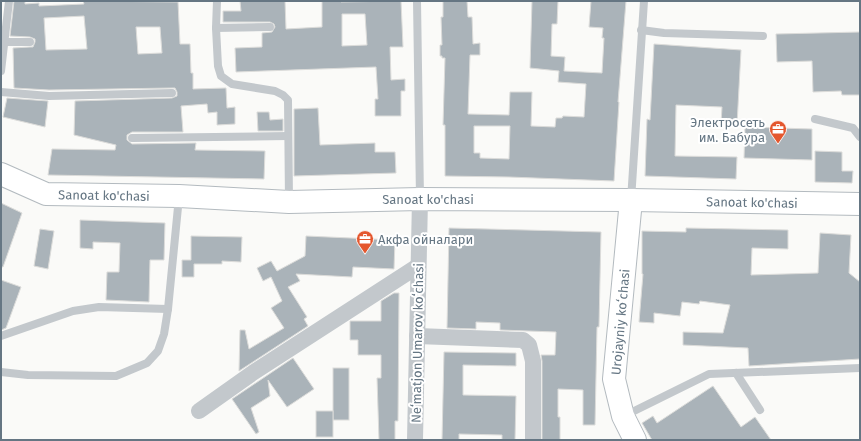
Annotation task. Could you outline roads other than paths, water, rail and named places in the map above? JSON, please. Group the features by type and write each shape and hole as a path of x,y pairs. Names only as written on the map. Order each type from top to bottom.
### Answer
{"main road":[{"name":"Sanoat ko'chasi","path":"1,174 46,194 179,196 288,202 420,199 631,200 860,204"},
{"name":"Urоjayniy koʻchasi","path":"631,200 614,379 623,416 635,440"}],"street":[{"name":"Neʻmatjon Umarov koʻchasi","path":"415,440 420,199"},
{"path":"199,411 254,372 418,266"},
{"path":"417,336 523,340 529,345 533,361 533,440"}],"lane":[{"path":"217,1 216,28 218,66 221,76 232,84 275,91 283,95 288,100 288,202"},
{"path":"417,1 420,199"},
{"path":"631,200 644,1"},
{"path":"1,72 6,4"},
{"path":"216,28 270,27"},
{"path":"641,30 664,33 763,36"},
{"path":"4,42 30,42"},
{"path":"1,92 49,96 172,93"},
{"path":"814,120 853,128 860,137"},
{"path":"132,138 288,136"},
{"path":"1,372 28,375 116,376 147,364 158,351 164,334 168,309 179,196"},
{"path":"1,336 73,311 99,306 168,309"},
{"path":"623,416 709,374 860,368"},
{"path":"736,373 760,410"}],"place":[{"name":"Электросеть им. Бабура","path":"778,144"},
{"name":"Акфа ойналари","path":"365,254"}]}
